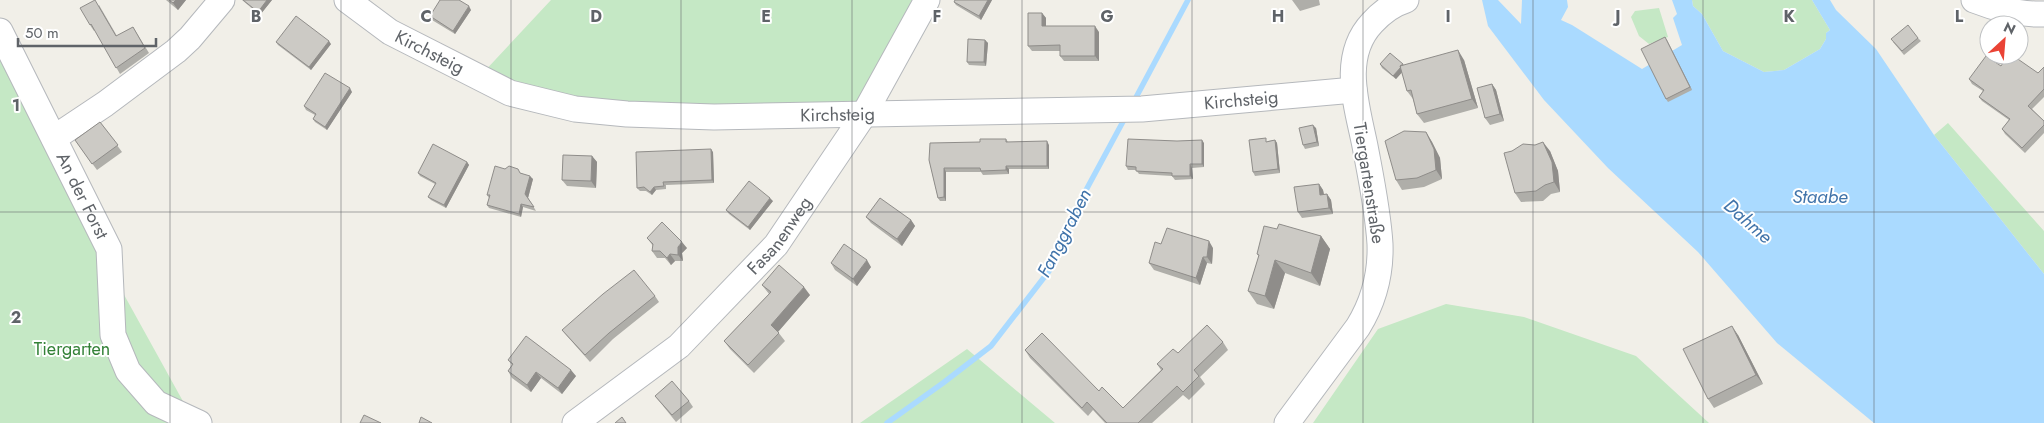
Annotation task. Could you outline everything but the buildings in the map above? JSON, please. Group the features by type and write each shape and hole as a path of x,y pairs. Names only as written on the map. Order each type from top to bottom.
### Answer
{"street":[{"name":"An der Forst","path":"54,138 105,104 176,51 190,38 222,0"},
{"name":"Kirchsteig","path":"347,0 390,32 510,93 575,109 626,114 714,117 863,116 1131,110 1354,90"},
{"name":"Fasanenweg","path":"575,423 680,346 776,245 863,116 927,0"},
{"name":"Tiergartenstraße","path":"1287,423 1362,319 1374,295 1380,259 1378,227 1354,90 1355,50 1363,32 1380,14 1406,0"},
{"path":"1974,0 1996,9 2031,15 2044,14"},
{"name":"An der Forst","path":"0,31 108,249 114,335 128,371 156,403 199,423"}],"green space":[{"path":"551,0 917,0 860,101 838,106 603,105 481,75"},
{"path":"1692,0 1812,0 1830,30 1826,33 1826,39 1820,49 1784,70 1764,72 1723,51 1702,14 1693,6"},
{"path":"1659,8 1668,37 1649,44 1639,36 1631,17 1635,11"},
{"name":"Tiergarten","path":"0,38 29,98 50,161 195,423 0,423"},
{"path":"1948,123 2044,231 2044,274 1934,135"},
{"path":"1446,304 1524,317 1636,356 1709,423 1313,423 1378,329"},
{"path":"967,349 1055,423 860,423"}],"water":[{"name":"Staabe","path":"1482,0 1498,0 1521,24 1522,0 1567,0 1568,7 1561,20 1642,69 1682,45 1673,18 1677,14 1672,0 1692,0 1693,6 1702,14 1723,51 1764,72 1784,70 1820,49 1826,39 1826,33 1830,30 1812,0 1830,0 1836,10 1876,49 1934,135 2044,274 2044,423 1874,423 1777,343 1698,252 1608,168 1544,100 1488,26"}],"waterway":[{"name":"Fanggraben","path":"1133,103 1188,0"},
{"name":"Fanggraben","path":"887,423 991,346 1049,271 1085,192 1126,116"}],"water label":[{"name":"Dahme","path":"1748,221"}]}
